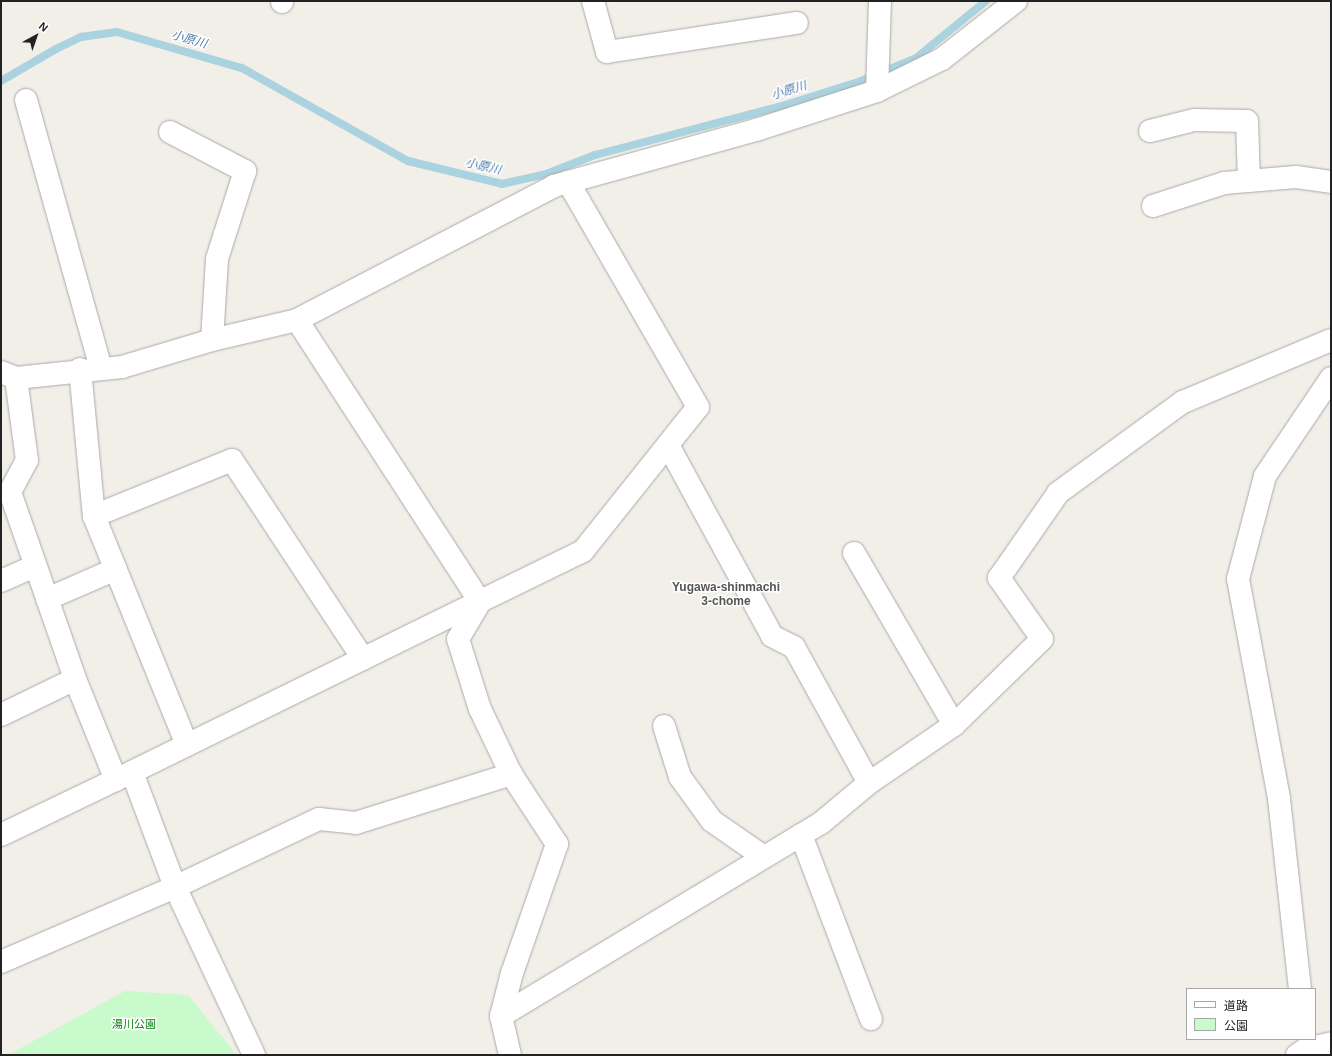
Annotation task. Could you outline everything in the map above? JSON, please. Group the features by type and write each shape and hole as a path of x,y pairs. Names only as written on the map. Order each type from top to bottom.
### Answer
{"street":[{"path":"593,1 607,52 797,23"},
{"path":"877,91 880,1"},
{"path":"254,1055 124,776 75,679 10,492 27,460 9,375 90,368 122,367 212,340 296,320 554,186 756,130 877,91 942,58 1016,1"},
{"path":"26,100 90,368 94,516 187,745"},
{"path":"1150,131 1194,120 1247,121 1249,181"},
{"path":"170,132 245,171 217,259 212,340"},
{"path":"1153,206 1224,183 1296,177 1331,182"},
{"path":"1,835 363,660 583,551 698,407 568,182"},
{"path":"296,320 480,602"},
{"path":"501,1016 821,823 869,783 954,725 1042,639 999,578 1058,493 1183,402 1331,340"},
{"path":"1300,988 1279,798 1238,579 1265,476 1331,378"},
{"path":"668,444 772,636 794,647 869,783"},
{"path":"94,516 232,460 363,660"},
{"path":"854,553 954,725"},
{"path":"1,581 35,566"},
{"path":"47,599 116,569"},
{"path":"480,602 458,639 480,708 511,774 557,844 512,973 501,1016 510,1055"},
{"path":"1,715 75,679"},
{"path":"664,726 680,777 712,821 764,857"},
{"path":"1,962 175,887 319,819 356,823 511,774"},
{"path":"801,835 871,1019"},
{"path":"1303,1048 1331,1043"}],"green space":[{"name":"湯川公園","path":"125,991 188,995 237,1055 8,1055"}],"waterway":[{"name":"小原川","path":"1,81 56,49 81,37 117,32 242,68 408,161 502,184 546,174 595,155 785,105 861,81 916,58 986,1"}],"district":[{"name":"Yugawa-shinmachi 3-chome","path":"726,595"}]}
